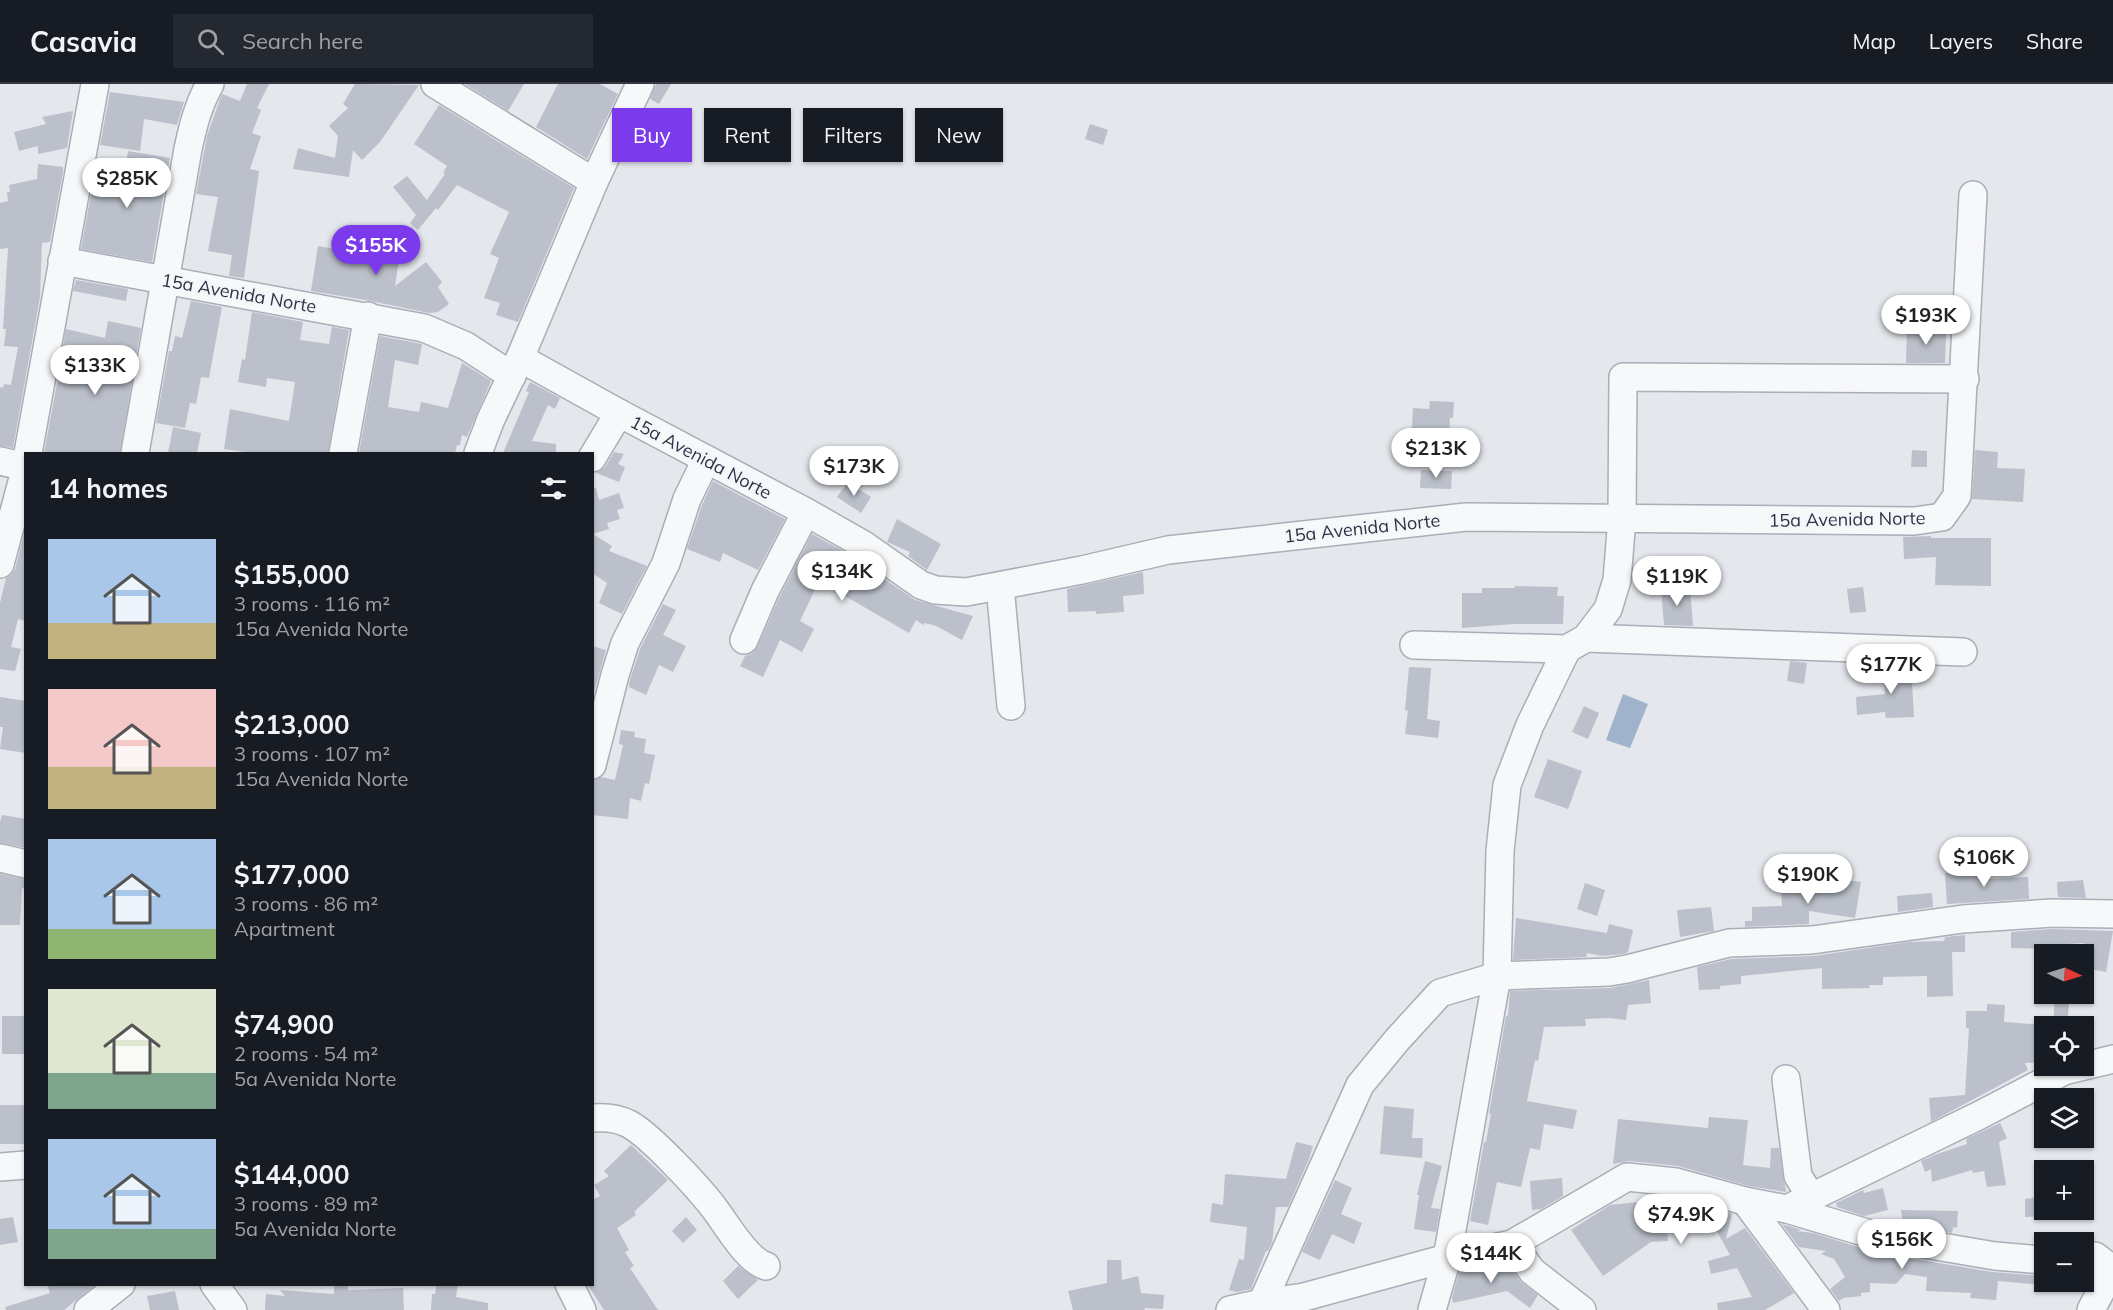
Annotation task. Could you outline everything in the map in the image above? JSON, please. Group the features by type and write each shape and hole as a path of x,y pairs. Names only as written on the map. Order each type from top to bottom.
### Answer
{"street":[{"path":"28,452 95,84"},
{"path":"135,452 194,122 202,97 210,84"},
{"path":"435,84 594,182"},
{"path":"478,452 594,182 640,84"},
{"name":"15a Avenida Norte","path":"62,261 424,328 619,414 806,512 864,545 921,585 935,590 966,592 1082,570 1168,550 1466,517 1914,521 1942,516 1957,496 1973,195"},
{"path":"343,452 368,316"},
{"path":"1432,1310 1448,1258 1497,976 1500,851 1508,785 1530,725 1577,644 1608,609 1617,579 1622,518 1623,377 1965,379"},
{"path":"594,455 619,414"},
{"path":"594,757 615,675 626,644 666,563 687,499 706,460"},
{"path":"0,461 24,467"},
{"path":"0,564 24,471"},
{"path":"744,640 765,591 806,512"},
{"path":"1000,586 1011,706"},
{"path":"1414,645 1577,644 1963,652"},
{"path":"0,858 24,864"},
{"path":"1261,1306 1360,1085 1440,993 1497,976 1609,972 1627,969 1729,943 1812,940 1963,919 2052,913 2113,914"},
{"path":"1799,1203 1978,1116 2064,1071 2113,1059"},
{"path":"1786,1079 1798,1176 1799,1203"},
{"path":"594,1118 622,1120 639,1131 706,1197 742,1246 760,1264 766,1266"},
{"path":"0,1167 24,1166"},
{"path":"1230,1310 1304,1297 1448,1258 1512,1244 1627,1177 1676,1182 1745,1201 1799,1203 1876,1236 1995,1256 2034,1259"},
{"path":"1745,1201 1826,1310"},
{"path":"1512,1244 1532,1271 1582,1310"},
{"path":"2091,1310 2104,1285 2108,1266 2094,1256"},
{"path":"88,1310 118,1286"},
{"path":"215,1286 233,1310"},
{"path":"570,1286 582,1310"}],"water":[{"path":"1623,694 1648,704 1630,748 1606,740"}],"building":[{"path":"247,84 269,84 257,108 261,110 252,133 261,136 250,169 259,171 244,278 229,276 232,255 208,251 218,197 196,194 207,136 222,94 240,101"},
{"path":"355,84 419,85 380,142 362,160 353,150 349,177 293,169 298,148 335,158 338,136 329,126 348,108 343,104"},
{"path":"465,84 524,84 508,111"},
{"path":"558,84 600,84 618,94 587,159 536,127"},
{"path":"656,84 671,84 659,104 650,99"},
{"path":"110,92 184,102 177,125 144,119 140,151 100,145"},
{"path":"439,105 574,188 518,322 496,315 500,303 484,298 499,258 490,254 509,212 457,185 438,210 436,208 418,230 410,223 416,215 393,187 407,176 427,200 445,174 443,173 447,166 414,144"},
{"path":"73,111 67,148 38,154 38,146 19,151 14,132 46,124 42,117"},
{"path":"1090,124 1108,130 1103,145 1085,139"},
{"path":"128,151 170,158 152,262 81,249 95,172 124,177"},
{"path":"38,164 63,167 63,172 50,242 42,243 40,297 13,448 0,446 0,387 3,388 4,384 11,385 18,347 4,346 8,248 0,249 0,203 8,201 9,185 37,179"},
{"path":"376,229 394,230 393,258 399,259 395,286 426,262 442,282 438,287 449,304 438,312 429,313 311,291 318,246 335,249 336,241 375,248"},
{"path":"76,280 128,289 126,301 73,291"},
{"path":"191,301 222,307 209,378 201,377 196,404 190,403 185,428 156,423 169,351 172,351 175,336 182,338"},
{"path":"252,312 303,322 300,340 329,344 332,327 349,330 328,452 245,452 224,449 230,409 289,421 295,382 267,378 266,387 238,382 242,359 245,360"},
{"path":"108,321 141,328 120,452 44,452 58,378 103,385 110,357 63,346 66,329 105,338"},
{"path":"1907,329 1946,331 1945,363 1906,363"},
{"path":"380,336 422,344 418,365 395,360 388,407 419,412 421,402 448,408 462,363 491,381 467,437 462,435 460,445 457,445 455,452 359,452"},
{"path":"530,382 560,398 555,409 548,405 532,441 556,444 556,452 503,452 529,392 526,391"},
{"path":"1430,401 1454,402 1453,418 1450,418 1449,443 1424,443 1425,428 1412,428 1413,408 1429,409"},
{"path":"173,427 201,433 197,452 168,452"},
{"path":"1912,450 1927,451 1927,467 1911,467"},
{"path":"1975,450 1998,452 1997,468 2025,469 2023,502 1972,499"},
{"path":"614,452 624,454 618,464 625,467 619,482 596,473 605,467"},
{"path":"1421,470 1452,471 1451,489 1420,488"},
{"path":"713,481 785,519 758,570 723,553 720,562 687,549"},
{"path":"848,482 871,497 861,513 837,497"},
{"path":"594,488 596,488 599,500 619,493 624,508 617,510 620,519 607,523 609,529 594,534"},
{"path":"897,519 941,544 927,570 908,556 910,552 887,542"},
{"path":"24,534 24,620 18,619 11,647 21,649 15,671 0,669 0,603 6,578 15,569"},
{"path":"812,534 845,552 915,600 973,616 962,640 936,626 925,623 923,625 916,620 909,633 819,581 800,621 814,629 802,652 780,640 763,677 740,666 745,656 753,653 758,646 779,598"},
{"path":"594,535 612,546 609,551 647,566 622,614 599,603 607,583 594,574"},
{"path":"1931,536 1931,538 1991,538 1991,586 1935,585 1936,557 1904,559 1903,537"},
{"path":"1143,572 1144,594 1123,596 1124,612 1096,614 1096,611 1068,612 1067,589"},
{"path":"1515,586 1558,587 1557,596 1564,596 1563,624 1514,624 1462,628 1462,593 1482,593 1482,588 1515,588"},
{"path":"1690,587 1693,626 1664,625 1661,589"},
{"path":"1863,587 1866,612 1850,613 1847,589"},
{"path":"663,604 676,610 663,635 686,646 673,672 659,665 646,695 629,687 630,680 640,649"},
{"path":"594,647 606,650 594,692"},
{"path":"1790,661 1807,663 1804,684 1787,681"},
{"path":"1911,666 1914,717 1886,718 1885,712 1857,715 1856,697 1885,694 1883,667"},
{"path":"1409,667 1431,668 1427,719 1440,721 1438,738 1405,734"},
{"path":"0,697 24,701 24,753 0,749 3,727 0,727"},
{"path":"1584,706 1599,713 1588,739 1572,732"},
{"path":"621,730 635,732 634,737 646,739 644,753 655,755 649,784 645,783 641,801 630,798 628,819 594,815 594,779 601,777 615,780 623,745 619,744"},
{"path":"1548,759 1582,771 1568,809 1534,797"},
{"path":"2,815 24,819 24,848 0,843"},
{"path":"1965,872 1965,875 1990,874 1990,879 2028,877 2029,899 1947,904 1945,873"},
{"path":"0,874 24,879 20,925 0,925"},
{"path":"1840,879 1861,882 1855,918 1809,911 1809,924 1745,927 1745,921 1752,921 1752,907 1782,906 1781,885 1839,888"},
{"path":"2083,880 2086,898 2058,897 2057,882"},
{"path":"1585,883 1605,890 1597,916 1577,909"},
{"path":"1932,893 1933,907 1898,912 1897,896"},
{"path":"1711,907 1714,931 1680,937 1677,910"},
{"path":"1516,918 1607,933 1609,924 1633,930 1628,952 1624,954 1602,956 1587,953 1586,957 1513,960"},
{"path":"2052,929 2113,931 2106,972 2094,970 2094,944 2034,944 2034,949 2011,948 2011,932"},
{"path":"1965,935 1965,952 1952,952 1953,996 1927,997 1927,976 1883,977 1883,985 1869,985 1870,988 1822,989 1822,968 1741,976 1741,984 1720,986 1720,989 1699,990 1697,967 1731,959 1814,956 1909,942 1944,941 1945,937"},
{"path":"1649,980 1651,1003 1628,1005 1626,1020 1585,1019 1586,1026 1544,1027 1527,1101 1577,1110 1573,1129 1544,1124 1540,1150 1530,1148 1521,1187 1497,1182 1488,1225 1470,1221 1491,1114 1489,1114 1506,1016 1508,1016 1510,991 1610,988"},
{"path":"1987,1004 2005,1005 2004,1022 2034,1024 2034,1063 2025,1063 2028,1070 1931,1122 1929,1098 1965,1095 1969,1028 1966,1028 1966,1011 1987,1011"},
{"path":"2054,1004 2069,1004 2068,1016 2054,1016"},
{"path":"2,1016 24,1016 24,1054 2,1054"},
{"path":"0,1105 24,1105 24,1144 0,1144"},
{"path":"1384,1106 1414,1109 1412,1138 1423,1138 1422,1158 1380,1154"},
{"path":"1709,1117 1748,1120 1743,1165 1770,1168 1771,1148 1779,1148 1786,1192 1749,1186 1678,1166 1629,1161 1613,1164 1618,1119 1708,1128"},
{"path":"2000,1123 2007,1138 1999,1142 2006,1185 1987,1187 1984,1171 1973,1173 1972,1170 1932,1182 1931,1169 1925,1172 1921,1161 1967,1144 1966,1139"},
{"path":"1296,1142 1313,1146 1288,1207 1276,1207 1272,1243 1266,1251 1251,1289 1237,1292 1229,1290 1239,1259 1244,1260 1247,1227 1210,1222 1212,1203 1223,1205 1225,1174 1286,1179"},
{"path":"631,1145 668,1180 634,1212 636,1215 617,1228 629,1250 625,1252 634,1266 630,1268 658,1310 604,1310 588,1286 594,1286 594,1199 600,1196 594,1185 609,1176 604,1171"},
{"path":"1425,1161 1442,1166 1431,1208 1440,1209 1436,1232 1414,1229 1419,1195 1417,1195"},
{"path":"1562,1178 1563,1196 1541,1209 1532,1210 1530,1181"},
{"path":"1335,1180 1352,1188 1341,1214 1362,1223 1354,1244 1332,1234 1320,1260 1302,1252"},
{"path":"1883,1188 1888,1210 1864,1216 1837,1207 1836,1203 1863,1190 1864,1193"},
{"path":"1676,1198 1732,1214 1726,1239 1745,1228 1794,1293 1765,1310 1718,1310 1717,1303 1752,1297 1737,1268 1711,1274 1708,1261 1730,1255 1715,1228 1666,1217 1668,1241 1651,1242 1603,1276 1571,1230 1610,1205"},
{"path":"2034,1198 2034,1217 2025,1217 2025,1199"},
{"path":"1901,1210 1958,1211 1957,1228 1953,1227 1952,1233 1903,1224"},
{"path":"13,1217 18,1242 0,1245 0,1219"},
{"path":"686,1217 697,1230 683,1243 672,1231"},
{"path":"1782,1224 1802,1230 1796,1231 1813,1233 1874,1252 1992,1272 2034,1275 2034,1284 1998,1281 1996,1300 1970,1298 1971,1293 1926,1291 1927,1277 1905,1274 1896,1284 1870,1283 1870,1292 1839,1301 1830,1289 1845,1277 1834,1259 1821,1254 1826,1251 1799,1247"},
{"path":"1107,1260 1121,1260 1122,1280 1138,1276 1141,1293 1164,1295 1163,1309 1073,1310 1068,1291 1107,1283"},
{"path":"1506,1262 1520,1281 1538,1295 1530,1308 1507,1291 1453,1303 1452,1297 1459,1272"},
{"path":"738,1266 758,1280 738,1299 723,1281"},
{"path":"48,1286 94,1286 64,1310 6,1310 5,1307 50,1293"},
{"path":"334,1286 348,1286 348,1290 403,1288 404,1310 265,1310 266,1294 285,1296 280,1290 334,1294"},
{"path":"437,1286 458,1286 456,1297 488,1303 488,1310 431,1310 432,1294 435,1294"},
{"path":"175,1291 179,1310 150,1310 147,1296"}]}
